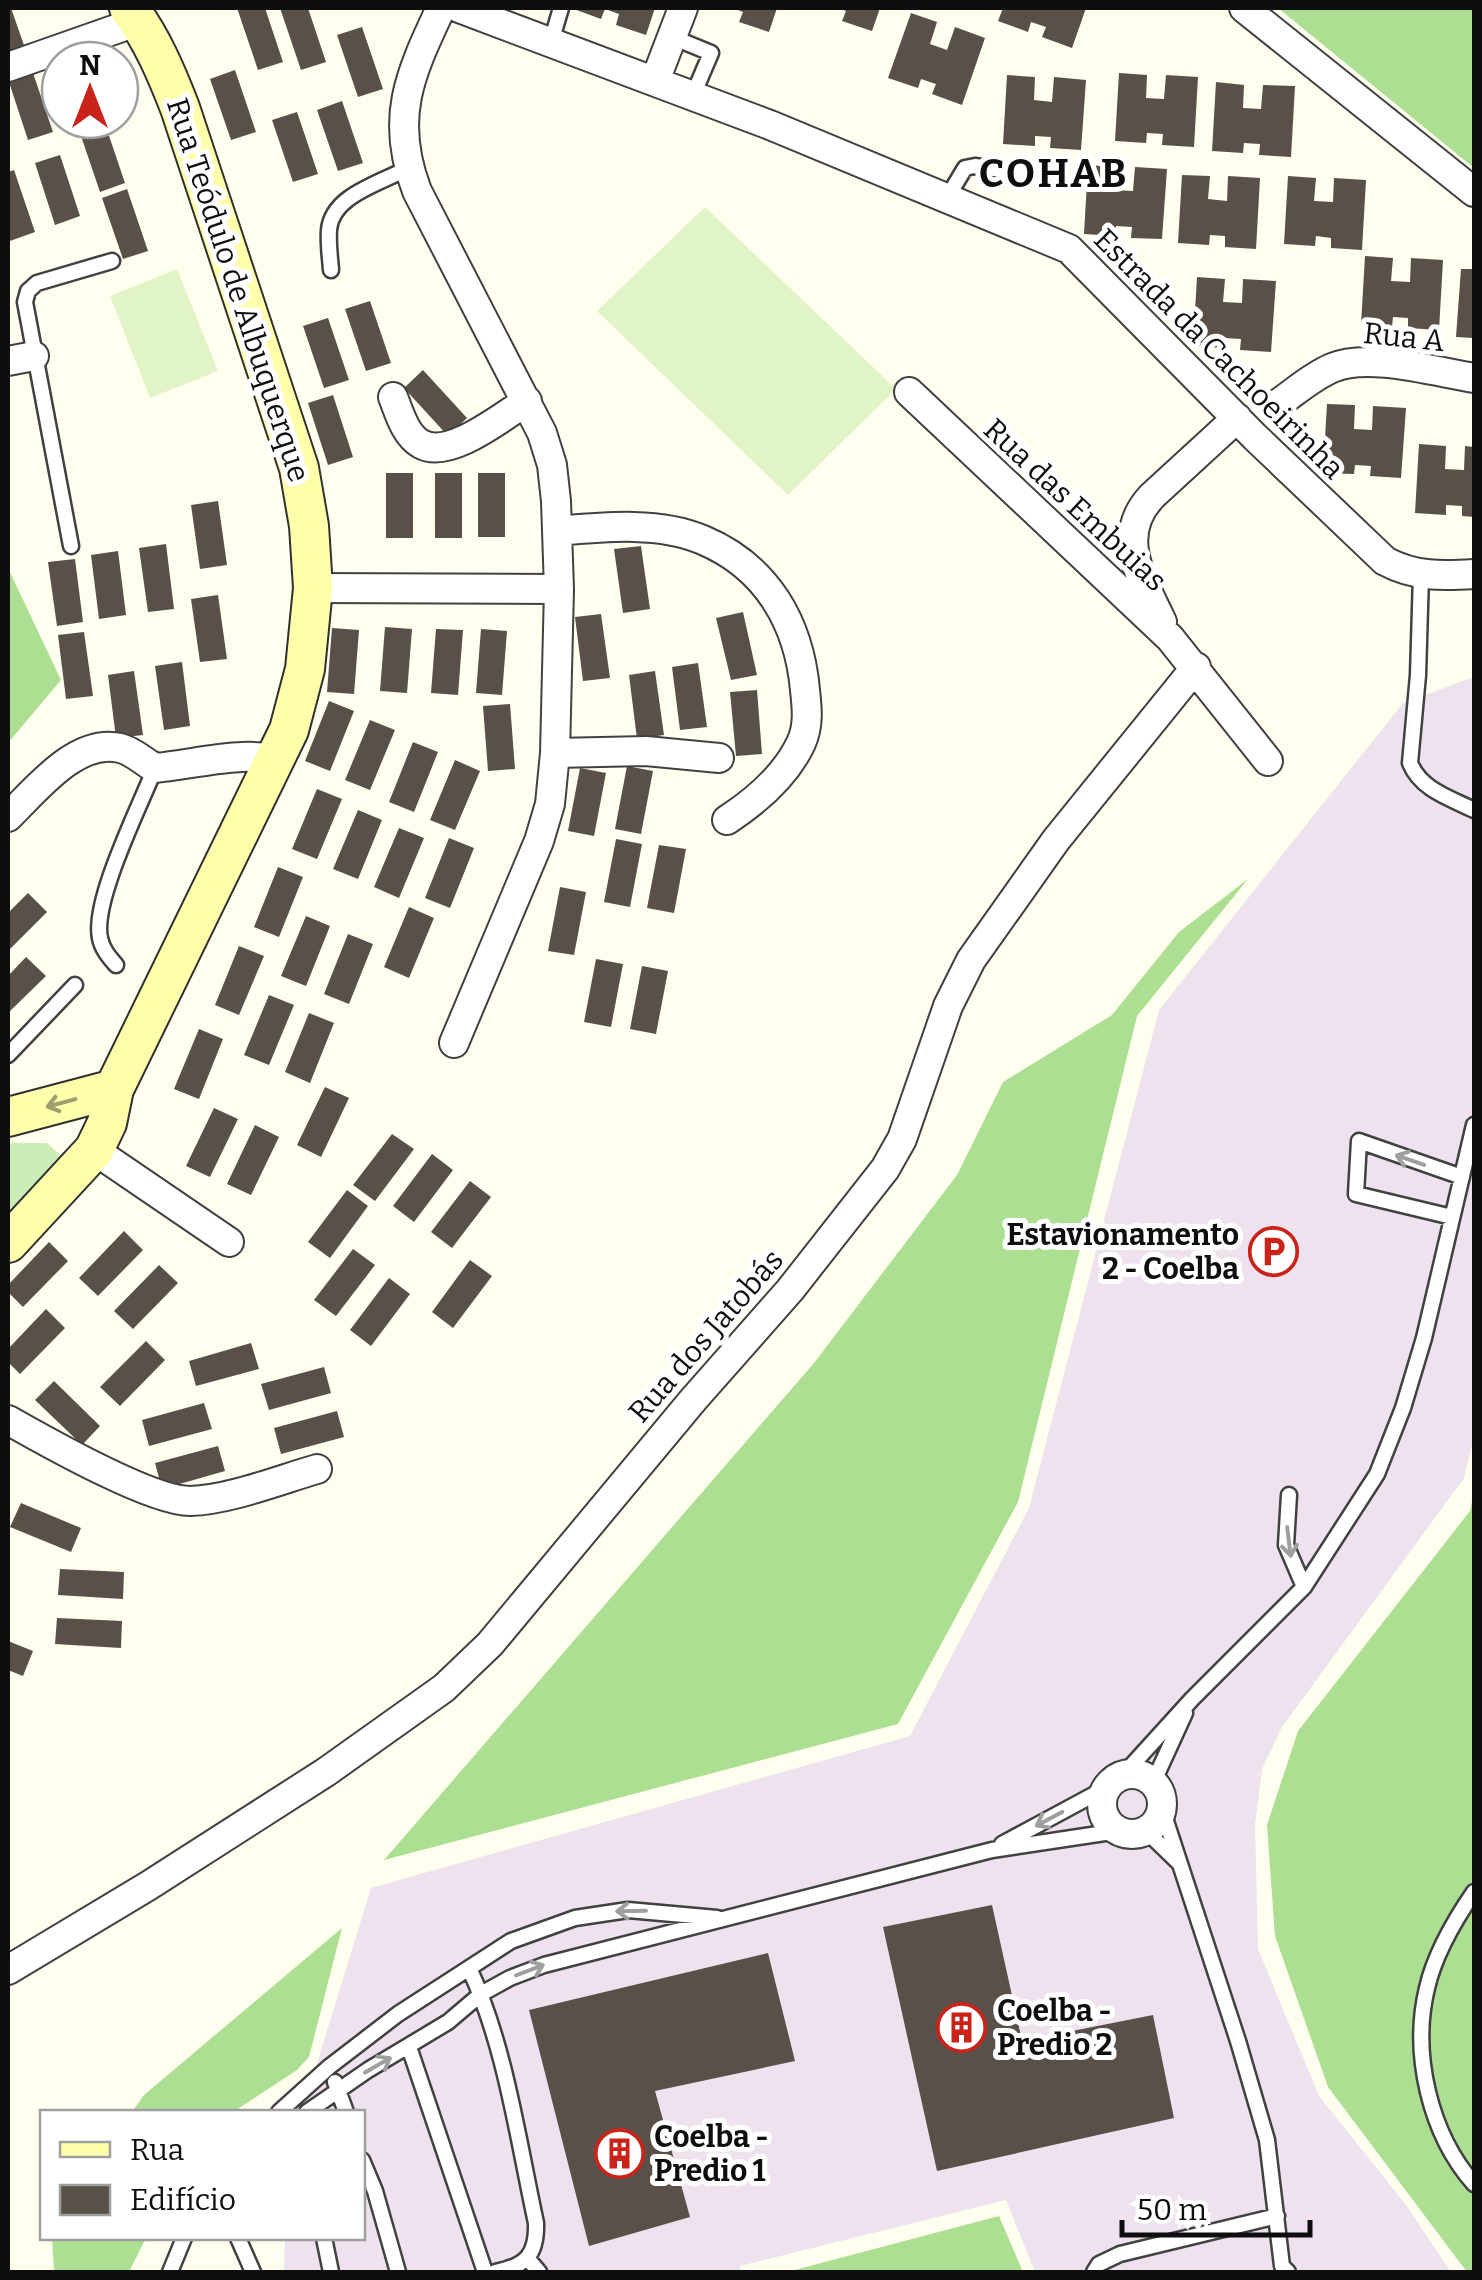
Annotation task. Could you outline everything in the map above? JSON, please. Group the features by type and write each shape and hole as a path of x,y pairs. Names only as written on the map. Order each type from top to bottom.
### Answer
{"street":[{"path":"441,8 406,88 402,116 408,168 527,401 552,465 559,590 550,804 539,841 454,1043"},
{"name":"Estrada da Cachoeirinha","path":"458,8 656,81 1069,249 1372,550 1403,570 1422,575 1474,574"},
{"path":"656,81 683,8"},
{"path":"1244,8 1474,192"},
{"path":"8,68 134,14"},
{"name":"Rua Teódulo de Albuquerque","path":"8,1242 94,1150 107,1123 114,1089 277,759 298,701 313,588 306,498 292,442 180,108 163,65 134,14"},
{"name":"Rua A","path":"1279,403 1333,367 1350,362 1474,378"},
{"name":"Rua das Embuias","path":"909,392 1170,638 1196,668"},
{"path":"393,397 406,429 420,444 436,448 455,445 527,401"},
{"path":"1170,638 1136,560 1132,525 1139,509 1237,418"},
{"path":"558,532 628,527 699,538 746,566 778,600 801,652 807,721 801,743 781,774 728,820"},
{"path":"313,588 559,590"},
{"path":"1196,668 1268,761"},
{"name":"Rua dos Jatobás","path":"8,1970 326,1772 444,1688 480,1655 790,1290 868,1192 902,1138 948,1006 970,960 1056,840 1196,668"},
{"path":"8,817 63,765 102,747 126,749 155,768 254,755 277,759"},
{"path":"555,753 646,750 719,758"},
{"path":"8,1117 114,1089"},
{"path":"94,1150 228,1242"},
{"path":"8,1420 170,1499 207,1500 318,1470"},
{"path":"1144,1776 1145,1814 1104,1817 1102,1798 1115,1782 1144,1776"}],"lane":[{"path":"552,42 561,8"},
{"path":"672,37 711,53 693,96"},
{"path":"331,270 329,229 342,202 408,168"},
{"path":"947,198 965,168 1039,176"},
{"path":"71,546 21,358 28,291 48,278 112,262"},
{"path":"1422,575 1410,764 1425,786 1474,810"},
{"path":"116,965 100,938 104,898 155,768"},
{"path":"8,1055 75,986"},
{"path":"992,1850 1115,1782 1192,1698 1304,1587 1367,1490 1391,1444 1424,1338 1474,1125"},
{"path":"1452,1217 1356,1194 1359,1141 1462,1177"},
{"path":"1289,1495 1286,1545 1304,1587"},
{"path":"1145,1814 1192,1698"},
{"path":"310,2110 448,2022 482,1994 544,1965 1145,1814"},
{"path":"1145,1814 1183,1867 1267,2140 1282,2270"},
{"path":"1145,1814 1183,1867"},
{"path":"1474,1892 1438,1954 1426,1990 1422,2034 1431,2103 1444,2139 1474,2184"},
{"path":"283,2110 329,2067 398,2014 510,1940 605,1912 669,1912 728,1920"},
{"path":"469,1968 482,1994 536,2222 537,2241 528,2259 511,2269 495,2272"},
{"path":"409,2047 484,2272"},
{"path":"329,2067 345,2110"},
{"path":"365,2167 398,2272"},
{"path":"1094,2272 1098,2264 1120,2254 1277,2216"},
{"path":"170,2272 183,2240"},
{"path":"239,2240 252,2272"},
{"path":"324,2240 331,2272"},
{"path":"528,2259 539,2272"}],"shaded area":[{"path":"1474,677 1474,1437 1464,1478 1282,1727 1262,1769 1255,1825 1258,1949 1319,2096 1406,2205 1451,2272 1035,2272 1006,2200 740,2266 740,2272 284,2272 285,2240 365,2240 365,2110 303,2110 371,1888 910,1736 1029,1508 1159,1010 1403,703"}],"green space":[{"path":"1278,8 1474,8 1474,168"},
{"path":"705,207 896,389 788,495 597,311"},
{"path":"177,269 218,371 150,398 110,296"},
{"path":"8,568 61,680 8,743"},
{"path":"1248,879 1137,1016 1018,1502 898,1724 384,1860 814,1363 957,1175 1003,1082 1112,1015 1179,932"},
{"path":"8,1143 47,1143 70,1164 8,1228"},
{"path":"1474,1492 1474,2272 1467,2272 1328,2087 1275,1936 1267,1825 1298,1731 1470,1511"},
{"path":"342,1928 309,2057 297,2070 236,2110 133,2110 144,2095"},
{"path":"999,2216 1023,2272 787,2272"},
{"path":"52,2240 145,2240 129,2272 54,2272"}],"building":[{"path":"8,8 26,51 8,57"},
{"path":"237,8 265,8 283,62 258,70"},
{"path":"280,8 308,8 326,62 301,70"},
{"path":"571,8 655,8 646,35 616,25 619,14 605,9 601,19"},
{"path":"733,8 777,8 769,32 739,22 743,12"},
{"path":"838,8 880,8 872,31 842,21 846,11"},
{"path":"1003,8 1086,8 1072,48 1042,37 1046,27 1031,22 1028,32 998,21"},
{"path":"911,13 937,22 930,44 947,50 955,27 985,38 962,105 932,94 936,84 921,79 918,88 888,78"},
{"path":"362,27 383,89 358,97 337,35"},
{"path":"32,70 40,94 40,136 28,140 8,79"},
{"path":"235,70 256,132 231,140 210,79"},
{"path":"1119,73 1147,75 1146,98 1164,99 1166,75 1198,77 1194,147 1162,145 1163,134 1147,133 1146,143 1115,141"},
{"path":"1007,75 1035,77 1034,100 1052,102 1054,77 1086,80 1081,150 1050,148 1051,137 1035,136 1035,146 1003,144"},
{"path":"1216,82 1244,85 1243,108 1261,109 1263,85 1295,86 1291,157 1259,155 1260,144 1244,143 1243,153 1212,151"},
{"path":"342,101 363,163 338,171 317,110"},
{"path":"297,112 318,174 293,182 272,120"},
{"path":"82,140 110,140 125,183 100,192"},
{"path":"60,155 80,216 55,225 35,163"},
{"path":"1088,165 1116,167 1115,190 1133,191 1135,167 1167,169 1162,239 1131,238 1132,227 1116,226 1115,236 1084,234"},
{"path":"14,170 35,232 10,241 8,172"},
{"path":"1182,175 1210,176 1208,199 1227,201 1228,176 1260,178 1256,249 1225,247 1225,236 1210,235 1209,245 1178,243"},
{"path":"1288,176 1316,178 1314,201 1333,202 1334,178 1366,180 1362,250 1331,248 1331,238 1316,236 1315,246 1284,244"},
{"path":"127,189 148,251 123,259 102,198"},
{"path":"1365,256 1393,258 1391,281 1410,282 1411,258 1443,260 1439,330 1408,328 1408,318 1393,317 1392,327 1361,325"},
{"path":"1461,269 1474,269 1474,338 1456,337"},
{"path":"1197,277 1225,279 1223,302 1242,303 1243,279 1276,281 1271,352 1240,350 1241,339 1225,338 1224,348 1193,346"},
{"path":"370,301 391,363 366,371 345,309"},
{"path":"328,318 349,380 324,388 303,326"},
{"path":"423,370 467,418 448,436 404,388"},
{"path":"333,395 353,457 328,465 308,403"},
{"path":"1327,404 1355,405 1354,429 1372,430 1373,406 1406,408 1401,478 1370,476 1371,466 1355,465 1354,474 1323,473"},
{"path":"1419,444 1446,446 1445,469 1464,470 1465,446 1474,447 1474,517 1462,516 1462,506 1446,505 1446,515 1415,513"},
{"path":"386,473 413,473 413,538 386,538"},
{"path":"435,473 462,473 462,538 435,538"},
{"path":"478,473 505,473 505,537 478,537"},
{"path":"218,501 227,565 200,569 191,505"},
{"path":"166,544 174,609 148,612 139,548"},
{"path":"641,546 650,609 623,613 614,549"},
{"path":"118,551 126,615 99,619 91,555"},
{"path":"75,559 83,622 57,626 48,562"},
{"path":"218,595 227,659 200,662 191,599"},
{"path":"743,612 757,675 731,680 716,618"},
{"path":"601,614 610,678 583,681 575,617"},
{"path":"385,627 412,629 407,693 380,691"},
{"path":"332,628 359,630 354,694 327,692"},
{"path":"436,629 463,630 458,695 431,693"},
{"path":"481,629 507,631 502,695 476,693"},
{"path":"84,632 93,696 66,699 58,635"},
{"path":"182,662 190,726 164,730 155,666"},
{"path":"698,663 707,727 680,730 672,667"},
{"path":"134,671 143,735 116,738 108,675"},
{"path":"655,671 664,735 637,739 629,675"},
{"path":"757,690 762,754 736,756 730,692"},
{"path":"329,701 354,711 330,771 305,761"},
{"path":"510,704 515,769 488,771 483,706"},
{"path":"370,720 395,730 370,790 345,780"},
{"path":"413,742 438,752 414,812 389,802"},
{"path":"455,760 480,771 455,830 430,820"},
{"path":"627,766 653,771 641,834 615,829"},
{"path":"580,768 606,773 594,836 568,831"},
{"path":"317,789 342,799 317,859 292,849"},
{"path":"358,810 382,820 358,879 333,869"},
{"path":"399,828 424,838 399,898 374,887"},
{"path":"449,838 474,848 450,908 425,898"},
{"path":"616,839 642,844 630,907 604,902"},
{"path":"659,845 686,849 674,913 647,908"},
{"path":"278,867 303,877 279,937 254,927"},
{"path":"560,887 586,892 574,955 548,951"},
{"path":"28,893 47,912 8,951 8,913"},
{"path":"409,907 434,918 409,978 384,967"},
{"path":"306,916 330,926 306,986 281,976"},
{"path":"348,934 373,944 349,1004 324,994"},
{"path":"239,946 264,956 239,1015 215,1005"},
{"path":"26,957 46,976 8,1013 8,976"},
{"path":"596,959 623,964 611,1027 584,1022"},
{"path":"642,966 668,971 656,1034 630,1029"},
{"path":"269,995 294,1005 269,1065 244,1055"},
{"path":"309,1013 334,1023 310,1083 285,1072"},
{"path":"199,1029 223,1039 199,1099 174,1089"},
{"path":"325,1087 349,1098 321,1157 297,1145"},
{"path":"214,1108 238,1119 210,1177 186,1166"},
{"path":"255,1125 279,1137 251,1195 227,1184"},
{"path":"392,1134 414,1149 375,1201 353,1185"},
{"path":"432,1154 453,1170 414,1222 393,1206"},
{"path":"470,1181 491,1197 452,1248 431,1232"},
{"path":"347,1190 368,1206 330,1258 308,1242"},
{"path":"124,1231 143,1250 98,1296 79,1278"},
{"path":"49,1242 68,1261 23,1307 8,1292 8,1285"},
{"path":"353,1249 375,1265 336,1316 314,1300"},
{"path":"470,1260 492,1276 453,1328 432,1312"},
{"path":"159,1265 178,1283 133,1329 114,1311"},
{"path":"389,1278 410,1294 371,1346 350,1330"},
{"path":"46,1309 65,1328 20,1374 8,1362 8,1349"},
{"path":"146,1341 165,1360 120,1406 100,1387"},
{"path":"251,1343 259,1369 196,1386 189,1361"},
{"path":"324,1367 331,1393 269,1410 261,1384"},
{"path":"54,1381 100,1426 82,1445 35,1400"},
{"path":"204,1403 212,1429 149,1446 142,1420"},
{"path":"337,1411 344,1437 281,1454 274,1428"},
{"path":"218,1446 225,1471 162,1489 155,1463"},
{"path":"21,1503 81,1528 71,1552 10,1527"},
{"path":"60,1569 124,1572 123,1599 58,1595"},
{"path":"57,1618 122,1621 121,1648 55,1644"},
{"path":"8,1641 33,1651 23,1676 8,1670"},
{"name":"Coelba - Predio 2","path":"992,1905 1022,2041 1153,2015 1174,2118 937,2171 883,1927"},
{"name":"Coelba - Predio 1","path":"768,1953 795,2061 655,2091 690,2217 589,2246 529,2010"}],"place":[{"name":"Estavionamento 2 - Coelba","path":"1274,1252"},
{"name":"Coelba - Predio 2","path":"962,2028"},
{"name":"Coelba - Predio 1","path":"619,2154"}],"district":[{"name":"COHAB","path":"1054,173"}]}
